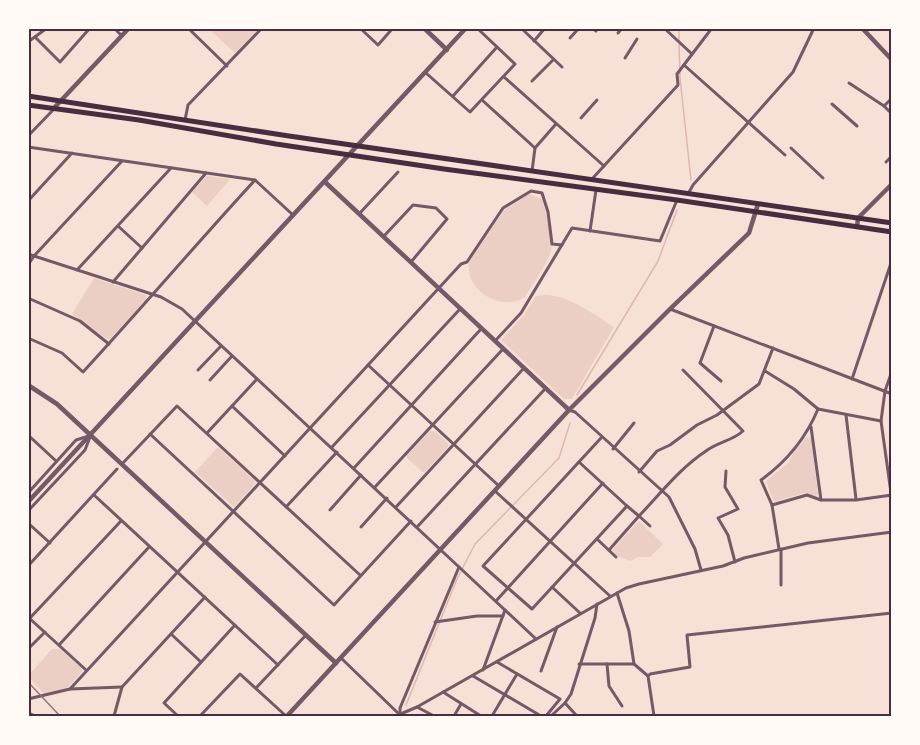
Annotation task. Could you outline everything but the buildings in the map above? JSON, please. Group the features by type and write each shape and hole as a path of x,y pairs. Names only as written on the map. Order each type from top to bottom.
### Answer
{"highway":[{"path":"28,96 532,172 891,223"},
{"path":"28,105 444,169 677,200 891,232"}],"street":[{"path":"28,42 47,28"},
{"path":"35,37 60,62 90,28"},
{"path":"114,28 122,36"},
{"path":"28,136 129,28"},
{"path":"188,28 227,66"},
{"path":"185,120 188,105 262,28"},
{"path":"360,28 378,45 393,28"},
{"path":"424,28 447,50"},
{"path":"28,502 466,28"},
{"path":"426,73 470,112 515,64 477,28"},
{"path":"521,28 562,68"},
{"path":"534,41 544,28"},
{"path":"570,38 579,28"},
{"path":"618,33 622,28"},
{"path":"664,28 692,54"},
{"path":"592,179 678,85 677,74 712,28"},
{"path":"688,194 693,185 793,72 814,28"},
{"path":"862,28 891,60"},
{"path":"625,58 637,39"},
{"path":"453,96 497,47"},
{"path":"532,81 553,60"},
{"path":"683,67 785,155"},
{"path":"503,77 604,166"},
{"path":"849,83 884,106 891,114"},
{"path":"884,106 891,98"},
{"path":"482,100 536,147"},
{"path":"581,118 597,100"},
{"path":"832,104 857,126"},
{"path":"532,172 536,147 556,124"},
{"path":"28,147 255,180 294,216"},
{"path":"791,148 824,178"},
{"path":"28,201 72,153"},
{"path":"886,162 891,156"},
{"path":"28,265 122,161"},
{"path":"77,270 171,168"},
{"path":"359,214 398,172"},
{"path":"113,282 206,173"},
{"path":"28,338 62,353 83,372 255,180"},
{"path":"325,182 545,389 569,410 575,412 601,438 669,497 685,526 701,570"},
{"path":"857,227 858,218 891,184"},
{"path":"590,231 596,189"},
{"path":"70,689 461,264 467,262 503,208 531,191 542,193 548,212 552,244 562,245"},
{"path":"495,342 521,313 572,228 660,241 677,200"},
{"path":"200,717 240,674 287,717 569,410 749,233 758,204"},
{"path":"383,238 412,205 436,208 447,219 410,262"},
{"path":"118,226 142,248"},
{"path":"28,254 154,295 177,306 411,520 536,639"},
{"path":"852,379 891,260"},
{"path":"28,298 80,321 109,344"},
{"path":"332,447 460,309"},
{"path":"670,309 891,394"},
{"path":"714,326 700,363 721,381"},
{"path":"354,468 481,329"},
{"path":"198,370 221,346"},
{"path":"639,472 657,451 744,397 759,384 773,348"},
{"path":"375,487 503,349"},
{"path":"210,380 232,356"},
{"path":"368,365 500,486"},
{"path":"396,507 524,368"},
{"path":"609,550 666,486 708,449 736,438 743,432 683,370"},
{"path":"765,370 794,389 818,409 882,422"},
{"path":"891,370 885,391 882,422 891,501"},
{"path":"207,433 257,379"},
{"path":"28,385 57,404 336,663"},
{"path":"417,526 545,389"},
{"path":"122,464 177,406 360,575"},
{"path":"232,406 285,456"},
{"path":"781,585 780,549 771,505 761,480 787,460 811,427 818,409"},
{"path":"846,415 856,500"},
{"path":"614,449 634,423"},
{"path":"811,427 821,500"},
{"path":"150,434 334,604 411,520"},
{"path":"28,493 76,440 90,435"},
{"path":"28,511 85,450 90,435"},
{"path":"29,436 55,460"},
{"path":"601,438 483,566 532,609 627,506"},
{"path":"286,507 337,452"},
{"path":"579,462 650,526"},
{"path":"28,566 117,469"},
{"path":"726,471 725,487 738,509 718,518 728,535 735,562"},
{"path":"330,510 361,475"},
{"path":"495,601 603,483"},
{"path":"495,491 610,596"},
{"path":"94,495 278,665"},
{"path":"771,505 807,495 821,500 856,500 891,495"},
{"path":"360,527 387,498"},
{"path":"86,670 29,617 121,521"},
{"path":"28,523 50,543"},
{"path":"398,716 483,670 610,596 639,584 808,543 891,532"},
{"path":"597,539 616,556"},
{"path":"59,645 149,547"},
{"path":"398,716 461,569"},
{"path":"552,587 580,614"},
{"path":"617,593 630,631 634,664"},
{"path":"114,717 122,687 205,597"},
{"path":"551,717 565,704 571,694 595,618 597,604"},
{"path":"483,670 505,610"},
{"path":"648,676 690,667 687,635 891,612"},
{"path":"438,623 477,616 503,616"},
{"path":"178,717 164,703 235,626"},
{"path":"541,671 557,626"},
{"path":"28,649 45,632"},
{"path":"171,634 201,662"},
{"path":"256,688 306,635"},
{"path":"341,658 398,716"},
{"path":"472,676 544,717 560,699 497,662"},
{"path":"579,664 634,664 648,676 654,717"},
{"path":"607,664 609,686 621,706"},
{"path":"492,717 517,674"},
{"path":"28,699 70,689 122,687"},
{"path":"442,692 482,717"},
{"path":"454,717 461,704"},
{"path":"565,704 577,717"},
{"path":"417,707 434,717"},
{"path":"28,712 35,717"}],"shaded area":[{"path":"209,29 258,29 235,53"},
{"path":"207,176 230,179 207,206 192,192"},
{"path":"529,194 542,199 551,231 550,255 525,297 516,301 496,300 478,290 472,282 469,262 504,210"},
{"path":"94,278 146,295 147,299 110,339 72,314"},
{"path":"547,295 574,303 614,327 572,399 564,399 501,340 524,315 536,296"},
{"path":"430,431 435,431 448,443 448,447 423,472 407,458 407,455"},
{"path":"806,437 811,438 818,494 816,496 805,493 773,500 766,481 788,463"},
{"path":"218,447 255,481 234,507 195,472"},
{"path":"639,521 663,544 650,557 638,557 630,561 619,557 612,550"},
{"path":"52,649 60,649 82,669 82,672 66,689 44,694 28,676"}],"waterway":[{"path":"679,28 679,40"},
{"path":"679,44 680,78 691,180"},
{"path":"577,395 658,261 677,210"},
{"path":"406,705 457,579 475,544 559,458 570,423"}],"railway":[{"path":"28,682 60,716"}]}
